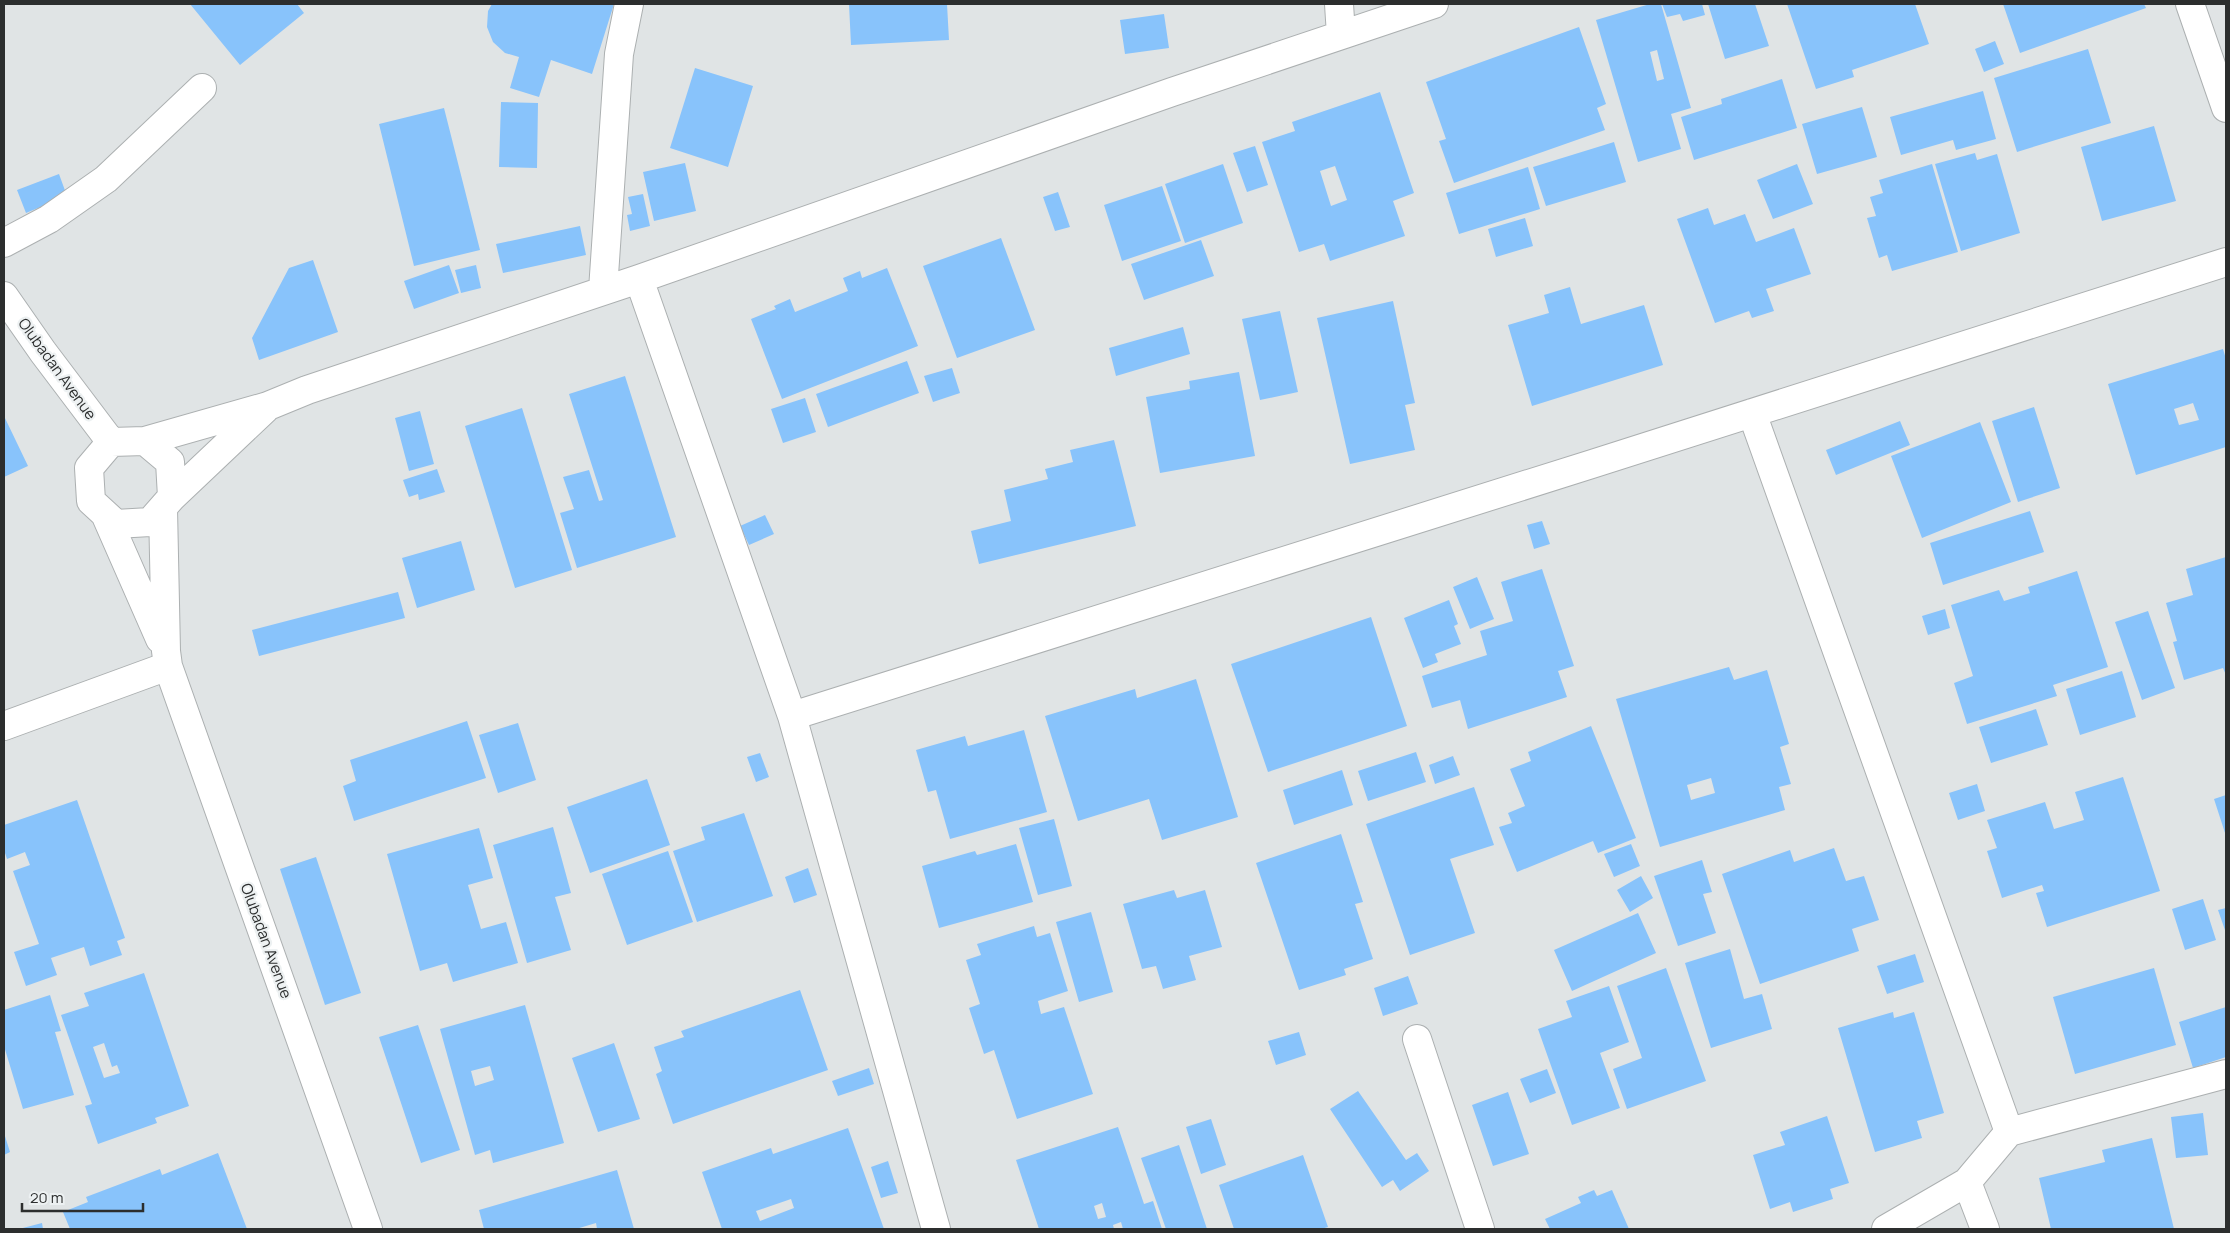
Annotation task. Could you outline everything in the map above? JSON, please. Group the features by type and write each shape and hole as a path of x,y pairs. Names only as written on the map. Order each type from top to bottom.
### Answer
{"street":[{"path":"603,290 619,54 629,4"},
{"path":"1339,4 1341,35"},
{"path":"268,406 167,502 150,522 116,524 91,501 89,468 111,442 145,440 268,406 307,390 639,279 1434,4"},
{"path":"2190,4 2226,108"},
{"path":"4,243 49,219 106,179 202,88"},
{"path":"792,716 2226,262"},
{"path":"639,279 792,716 936,1229"},
{"name":"Olubadan Avenue","path":"4,296 43,352 111,442"},
{"path":"1752,413 2009,1132"},
{"path":"145,440 170,462 167,502"},
{"name":"Olubadan Avenue","path":"167,502 167,659"},
{"name":"Olubadan Avenue","path":"106,516 167,659 368,1229"},
{"path":"4,726 167,659"},
{"path":"1417,1039 1480,1229"},
{"path":"1886,1229 1967,1182 2009,1132 2226,1074"},
{"path":"1967,1182 1985,1229"}],"building":[{"path":"190,4 297,4 304,13 240,65"},
{"path":"492,4 614,4 592,74 551,60 539,97 510,88 519,57 505,53 493,42 487,27 488,11"},
{"path":"849,4 947,4 949,40 851,45"},
{"path":"1650,4 1661,4 1691,108 1671,114 1681,149 1638,162 1596,20","holes":["1657,50 1664,79 1657,81 1650,52"]},
{"path":"1662,4 1702,4 1705,15 1683,21 1680,14 1667,17"},
{"path":"1708,4 1755,4 1769,46 1725,59"},
{"path":"1787,4 1915,4 1929,44 1852,70 1854,77 1816,89"},
{"path":"2003,4 2144,4 2146,8 2020,53"},
{"path":"1164,14 1169,48 1125,54 1120,20"},
{"path":"1579,27 1606,104 1597,108 1605,130 1454,183 1439,141 1446,139 1426,82"},
{"path":"1995,41 2004,64 1984,72 1975,49"},
{"path":"2088,49 2111,123 2017,152 1994,78"},
{"path":"695,68 753,86 728,167 670,148"},
{"path":"1782,79 1797,128 1694,160 1681,117 1722,104 1721,99"},
{"path":"1983,91 1996,139 1956,150 1953,140 1901,155 1890,117"},
{"path":"1380,92 1414,193 1393,201 1405,236 1330,261 1324,244 1299,252 1262,142 1295,131 1292,122","holes":["1335,166 1347,200 1331,206 1320,171"]},
{"path":"501,102 538,103 537,168 499,167"},
{"path":"1862,107 1877,157 1817,174 1802,124"},
{"path":"444,108 480,250 414,266 379,124"},
{"path":"2154,126 2176,201 2102,221 2081,147"},
{"path":"1614,142 1626,182 1546,206 1533,167"},
{"path":"1255,146 1268,185 1247,192 1233,153"},
{"path":"1975,153 1977,160 1997,154 2020,233 1961,251 1935,164"},
{"path":"685,163 696,211 654,221 643,172"},
{"path":"1223,164 1243,223 1185,243 1165,184"},
{"path":"1797,164 1813,204 1773,219 1757,180"},
{"path":"1932,164 1958,252 1892,271 1887,255 1879,258 1867,218 1876,216 1870,197 1883,193 1879,180"},
{"path":"1528,167 1540,209 1459,234 1446,193"},
{"path":"59,174 67,196 26,213 17,190"},
{"path":"1162,186 1181,241 1122,261 1104,205"},
{"path":"1058,192 1070,227 1055,231 1043,197"},
{"path":"643,194 650,226 630,231 627,215 632,214 628,197"},
{"path":"1708,208 1714,225 1745,214 1756,242 1794,228 1811,274 1766,289 1774,311 1752,318 1749,311 1715,323 1677,219"},
{"path":"1525,218 1533,246 1496,257 1488,229"},
{"path":"580,226 586,255 503,273 496,244"},
{"path":"1001,238 1035,330 957,358 923,266"},
{"path":"1201,240 1214,276 1144,300 1131,264"},
{"path":"313,260 338,332 259,360 252,338 289,268"},
{"path":"449,265 459,293 414,309 404,281"},
{"path":"476,265 481,288 461,293 455,270"},
{"path":"887,268 918,346 782,399 751,319 776,309 774,306 790,299 795,312 848,291 843,278 860,271 862,278"},
{"path":"1570,287 1581,324 1644,305 1663,365 1532,406 1508,325 1549,313 1544,295"},
{"path":"1393,301 1415,403 1405,405 1415,450 1350,464 1317,318"},
{"path":"1280,311 1298,392 1260,400 1242,319"},
{"path":"1183,327 1190,354 1116,376 1109,348"},
{"path":"2223,349 2226,359 2226,447 2136,475 2108,384","holes":["2193,403 2199,420 2179,425 2174,409"]},
{"path":"907,361 919,393 828,427 816,394"},
{"path":"952,368 960,393 933,402 924,376"},
{"path":"1239,372 1255,456 1160,473 1146,397 1190,389 1189,381"},
{"path":"625,376 676,537 577,568 560,513 574,509 563,477 589,470 599,501 603,500 569,394"},
{"path":"805,398 816,432 783,443 771,409"},
{"path":"2034,407 2060,488 2018,502 1992,421"},
{"path":"522,408 572,570 515,588 465,426"},
{"path":"420,411 434,464 409,471 395,418"},
{"path":"4,416 28,466 4,477"},
{"path":"1900,421 1910,445 1836,475 1826,450"},
{"path":"1980,422 2011,502 1922,538 1891,456"},
{"path":"1114,440 1136,526 979,564 971,531 1011,521 1004,490 1048,479 1045,469 1073,462 1070,450"},
{"path":"437,469 445,492 419,500 418,494 409,497 403,480"},
{"path":"2030,511 2044,552 1943,585 1930,543"},
{"path":"765,515 774,534 749,545 740,526"},
{"path":"1542,521 1550,544 1534,549 1527,525"},
{"path":"461,541 475,590 417,608 402,558"},
{"path":"2226,557 2226,675 2223,668 2184,680 2173,642 2177,641 2166,603 2193,595 2186,569"},
{"path":"1542,569 1574,666 1558,671 1567,697 1468,729 1460,700 1432,708 1422,676 1487,655 1480,631 1513,621 1501,582"},
{"path":"2077,571 2108,667 2053,685 2057,696 1967,724 1954,683 1973,676 1951,605 1999,590 2004,601 2030,593 2028,587"},
{"path":"1477,577 1494,619 1470,629 1453,587"},
{"path":"398,592 405,618 259,656 252,630"},
{"path":"1449,600 1458,624 1454,626 1461,644 1435,654 1438,662 1423,668 1404,618"},
{"path":"1945,609 1950,628 1928,635 1922,616"},
{"path":"2148,611 2175,688 2142,700 2115,622"},
{"path":"1371,617 1407,726 1268,772 1231,664"},
{"path":"1729,667 1734,680 1767,670 1789,744 1780,747 1791,784 1779,787 1785,810 1660,847 1616,699","holes":["1711,778 1715,793 1691,800 1687,785"]},
{"path":"2122,671 2136,717 2080,735 2066,689"},
{"path":"1196,679 1238,817 1162,840 1149,799 1078,821 1045,716 1135,689 1137,698"},
{"path":"2036,709 2048,745 1991,763 1979,727"},
{"path":"467,721 486,778 354,821 343,786 356,781 350,760"},
{"path":"518,723 536,780 498,793 479,735"},
{"path":"1591,726 1636,838 1598,853 1593,841 1517,872 1499,827 1512,823 1508,813 1525,806 1510,769 1531,761 1528,752"},
{"path":"1024,730 1047,812 950,839 936,790 928,792 916,750 965,736 968,746"},
{"path":"1416,752 1426,782 1368,801 1358,771"},
{"path":"760,753 769,777 756,782 747,757"},
{"path":"1453,756 1460,775 1435,784 1429,765"},
{"path":"1342,770 1353,805 1294,825 1283,790"},
{"path":"2123,777 2160,891 2047,927 2036,893 2044,891 2042,885 2002,898 1987,851 1997,848 1987,820 2045,802 2054,829 2084,820 2075,792"},
{"path":"647,779 670,845 590,873 567,807"},
{"path":"1977,784 1985,811 1958,820 1949,793"},
{"path":"1474,787 1494,845 1450,859 1475,933 1410,955 1366,824"},
{"path":"2226,795 2226,836 2214,799"},
{"path":"77,800 125,938 117,941 122,955 90,966 84,947 51,958 57,975 26,986 14,952 39,944 13,871 30,865 25,852 7,859 4,850 4,825"},
{"path":"744,813 773,896 697,922 673,851 705,840 701,827"},
{"path":"1054,819 1072,886 1038,895 1019,828"},
{"path":"553,827 571,893 555,897 571,950 527,963 493,845"},
{"path":"479,828 493,878 468,885 481,929 506,922 518,963 453,982 447,963 420,971 387,854"},
{"path":"1341,834 1363,902 1355,904 1373,959 1344,969 1346,975 1299,990 1256,863"},
{"path":"1016,844 1033,902 939,928 922,866 975,851 977,855"},
{"path":"1631,844 1640,866 1614,877 1604,854"},
{"path":"1834,848 1846,881 1864,876 1879,920 1852,929 1859,951 1760,984 1722,874 1790,850 1794,862"},
{"path":"668,851 693,922 627,945 602,874"},
{"path":"316,857 361,993 325,1005 280,869"},
{"path":"1702,860 1712,892 1703,894 1716,933 1678,946 1654,876"},
{"path":"808,868 817,895 794,903 785,877"},
{"path":"1641,876 1653,898 1630,912 1617,890"},
{"path":"1174,890 1177,898 1205,890 1222,947 1189,956 1196,980 1163,989 1156,966 1142,969 1123,904"},
{"path":"2203,899 2216,940 2185,950 2172,909"},
{"path":"2226,908 2226,933 2218,910"},
{"path":"1091,912 1113,992 1079,1002 1056,922"},
{"path":"1638,913 1656,953 1572,991 1554,950"},
{"path":"1034,926 1037,937 1050,933 1068,991 1038,1001 1041,1014 1064,1007 1093,1094 1017,1119 994,1050 984,1054 969,1008 980,1004 966,960 981,955 977,944"},
{"path":"1730,949 1744,999 1762,994 1772,1029 1711,1048 1685,963"},
{"path":"1915,954 1924,982 1887,994 1877,966"},
{"path":"1666,968 1706,1081 1627,1109 1613,1069 1642,1058 1617,986"},
{"path":"2154,968 2176,1045 2075,1074 2053,997"},
{"path":"144,973 189,1106 155,1118 157,1123 98,1144 85,1106 92,1104 61,1015 89,1006 84,993","holes":["104,1043 112,1067 117,1065 120,1073 104,1078 93,1047"]},
{"path":"1408,976 1418,1004 1383,1016 1374,988"},
{"path":"1609,986 1629,1042 1600,1053 1620,1108 1572,1125 1538,1029 1572,1017 1566,1001"},
{"path":"800,990 828,1070 673,1124 656,1074 662,1071 654,1047 684,1037 681,1031"},
{"path":"50,995 61,1031 55,1032 74,1095 23,1109 4,1046 4,1010"},
{"path":"525,1005 564,1143 493,1163 490,1150 475,1155 440,1029","holes":["490,1066 494,1080 475,1086 471,1071"]},
{"path":"2226,1007 2226,1057 2193,1068 2179,1022"},
{"path":"1893,1012 1894,1018 1914,1012 1944,1113 1917,1121 1922,1138 1875,1152 1838,1028"},
{"path":"418,1025 460,1150 421,1163 379,1037"},
{"path":"1299,1032 1306,1055 1276,1065 1268,1041"},
{"path":"614,1043 640,1119 598,1132 572,1058"},
{"path":"869,1068 874,1084 838,1096 832,1081"},
{"path":"1547,1069 1556,1093 1530,1103 1520,1079"},
{"path":"1358,1091 1406,1160 1417,1153 1429,1171 1400,1191 1393,1180 1382,1187 1330,1109"},
{"path":"1508,1092 1529,1154 1493,1166 1472,1105"},
{"path":"2203,1113 2208,1155 2176,1158 2171,1117"},
{"path":"1827,1116 1849,1183 1830,1189 1833,1199 1793,1212 1790,1202 1770,1209 1753,1155 1785,1145 1780,1132"},
{"path":"1211,1119 1226,1165 1201,1174 1186,1127"},
{"path":"1118,1127 1144,1204 1153,1201 1162,1229 1123,1229 1121,1222 1113,1225 1114,1229 1039,1229 1016,1160","holes":["1102,1203 1106,1217 1098,1219 1094,1206"]},
{"path":"848,1128 884,1229 722,1229 702,1172 771,1148 773,1154","holes":["791,1199 794,1208 760,1221 756,1211"]},
{"path":"4,1133 10,1152 4,1155"},
{"path":"2152,1138 2174,1229 2051,1229 2039,1178 2105,1162 2102,1150"},
{"path":"1179,1145 1207,1229 1166,1229 1141,1158"},
{"path":"218,1153 247,1229 70,1229 63,1212 88,1202 86,1197 160,1169 162,1175"},
{"path":"1303,1155 1328,1227 1321,1229 1234,1229 1219,1185"},
{"path":"888,1161 898,1193 881,1198 871,1167"},
{"path":"617,1170 634,1229 597,1229 596,1223 576,1229 484,1229 479,1210"},
{"path":"1594,1190 1597,1196 1612,1190 1629,1229 1550,1229 1545,1219 1581,1203 1578,1197"},
{"path":"42,1223 43,1229 19,1229"}]}
